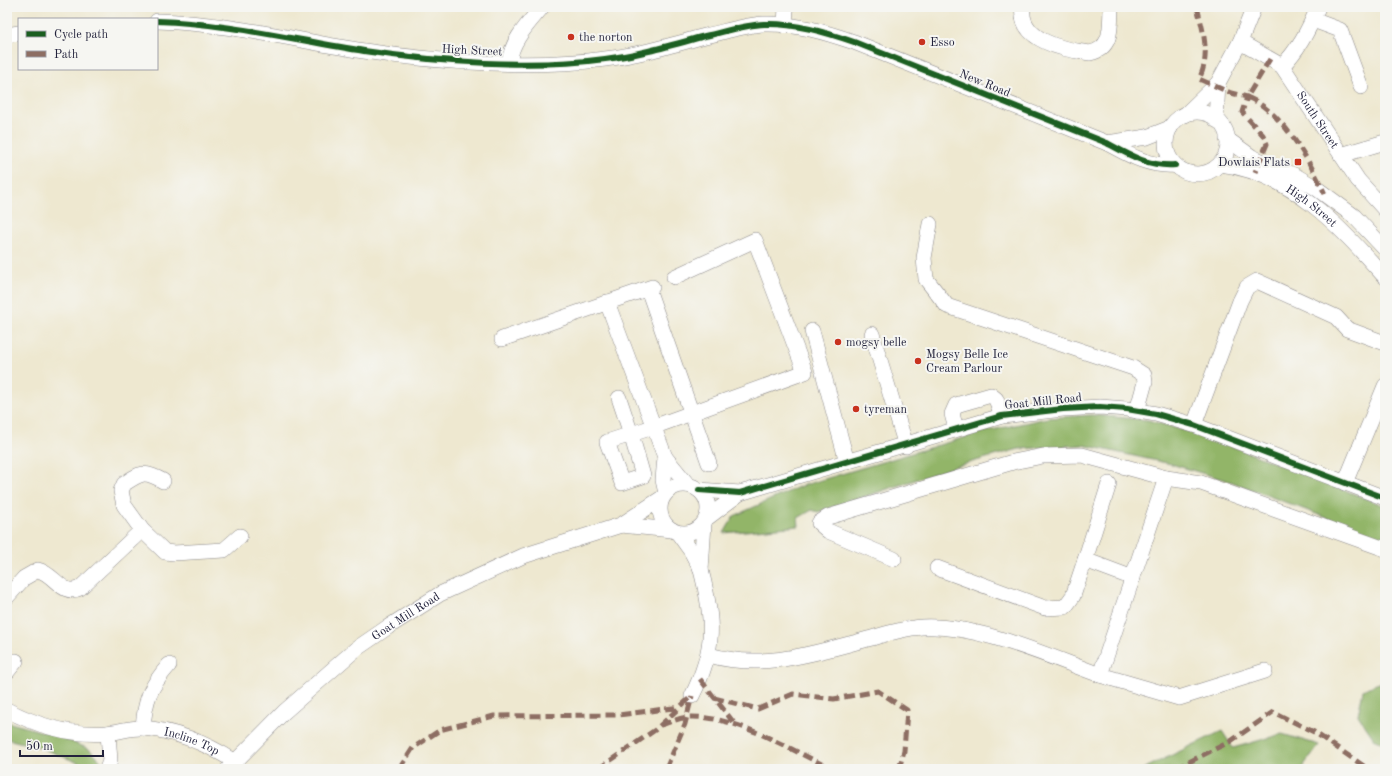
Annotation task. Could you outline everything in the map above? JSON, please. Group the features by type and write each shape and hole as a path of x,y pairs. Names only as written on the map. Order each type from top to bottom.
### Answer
{"street":[{"path":"509,63 510,52 514,42 542,7"},
{"path":"785,26 786,7"},
{"path":"1023,7 1023,20 1029,31 1035,37 1090,53 1097,52 1108,41 1110,35 1111,7"},
{"path":"1185,115 1196,112 1205,113 1216,120 1224,128 1227,139 1226,151 1220,164 1212,170 1197,174 1181,170 1175,165 1167,151 1167,135 1175,121 1185,115 1218,83 1240,42 1254,7"},
{"path":"1282,66 1291,58 1306,36 1315,13 1340,30 1361,87"},
{"name":"High Street","path":"158,21 222,25 365,51 435,59 509,63 603,60 764,24 785,26"},
{"name":"New Road","path":"785,26 820,30 854,42 1107,143 1134,158 1161,166 1175,165"},
{"path":"7,35 18,34"},
{"name":"South Street","path":"1240,42 1282,66 1358,180 1385,210"},
{"path":"1216,120 1218,83"},
{"path":"1107,143 1148,137 1170,128"},
{"name":"High Street","path":"1227,139 1252,157 1296,176 1316,188 1354,216 1385,248"},
{"path":"1341,155 1385,142"},
{"name":"High Street","path":"1220,164 1235,165 1260,174 1311,202 1339,227 1385,277"},
{"path":"930,224 924,258 926,279 947,306 1133,368 1144,374 1145,382 1137,411"},
{"path":"619,398 631,434 805,372 755,240 674,277"},
{"path":"1194,425 1240,301 1247,288 1257,281 1336,317 1347,329 1385,343"},
{"path":"502,340 650,288 709,463"},
{"path":"607,302 665,457 694,488 704,495 708,506 701,570"},
{"path":"812,331 847,462"},
{"path":"872,334 906,446"},
{"path":"1345,483 1385,386"},
{"path":"956,429 952,414 956,405 990,395 996,399 1002,416"},
{"name":"Goat Mill Road","path":"706,520 740,493 906,446 956,429 1002,416 1085,408 1137,411 1194,425 1385,498"},
{"path":"894,559 828,531 819,523 835,515 1013,462 1043,456 1082,455 1166,478 1201,483 1385,549"},
{"path":"665,457 664,496 660,510 661,516 663,522 675,531 691,551 701,570 710,604 711,625 709,654 692,696"},
{"path":"163,481 152,475 139,474 124,484 121,491 124,505 142,530 165,552 174,553 224,550 240,536"},
{"path":"1100,675 1134,578 1166,478"},
{"path":"937,568 1045,608 1064,607 1073,596 1109,484"},
{"path":"664,496 676,486 694,488"},
{"name":"Goat Mill Road","path":"694,488 740,493"},
{"name":"Goat Mill Road","path":"231,765 284,712 356,649 440,594 523,556 621,525 664,496"},
{"path":"675,531 684,534 695,531 706,520"},
{"name":"Goat Mill Road","path":"621,525 675,531"},
{"path":"7,597 24,578 38,570 46,572 68,590 74,591 80,588 142,530"},
{"path":"1085,560 1134,578"},
{"path":"709,654 738,661 778,661 897,631 921,627 941,627 960,628 991,637 1100,675 1179,698 1265,671"},
{"path":"142,728 144,705 155,682 169,665"},
{"name":"Incline Top","path":"7,710 50,728 77,733 108,733 126,728 142,728 188,737 214,748 231,765"},
{"path":"107,769 110,761 108,733"}],"green space":[{"path":"1092,415 1148,420 1216,440 1385,506 1385,540 1232,482 1171,464 1083,445 1019,449 954,467 818,512 812,510 798,518 799,526 724,533 734,516 801,486 983,432 1047,418"},
{"path":"1385,680 1385,744 1374,739 1358,715 1363,690"},
{"path":"7,722 58,736 89,749 103,763 100,769 83,769 84,765 39,747 7,739"},
{"path":"1222,731 1233,748 1282,734 1319,745 1301,769 1143,769"}],"marked path":[{"path":"1197,7 1205,43 1205,61 1199,79 1231,93 1247,97 1242,112 1263,135 1267,144 1255,172"},
{"path":"1270,59 1247,97 1260,104 1272,114 1294,138 1325,194"},
{"path":"700,679 734,723"},
{"path":"714,698 758,709 793,694 834,699 878,691 907,710 904,751 899,769"},
{"path":"598,769 655,730 692,696"},
{"path":"666,769 685,724 692,696"},
{"path":"399,769 413,748 440,730 494,716 619,715 680,707"},
{"path":"1175,769 1231,741 1273,712 1314,732 1368,769"},
{"path":"661,725 688,717 725,721 780,743 832,769"}],"cycle path":[{"path":"158,21 183,22 235,28 392,55 453,61 516,64 577,62 618,57 749,26 764,24 787,25 821,32 854,42 1107,143 1140,159 1156,164 1175,165"},
{"path":"699,490 740,493 1002,416 1063,409 1100,407 1127,409 1156,414 1194,425 1385,498"}],"place":[{"name":"the norton","path":"571,37"},
{"name":"Esso","path":"922,42"},
{"name":"Dowlais Flats","path":"1298,162"},
{"name":"mogsy belle","path":"838,342"},
{"name":"Mogsy Belle Ice Cream Parlour","path":"918,361"},
{"name":"tyreman","path":"856,409"}]}
